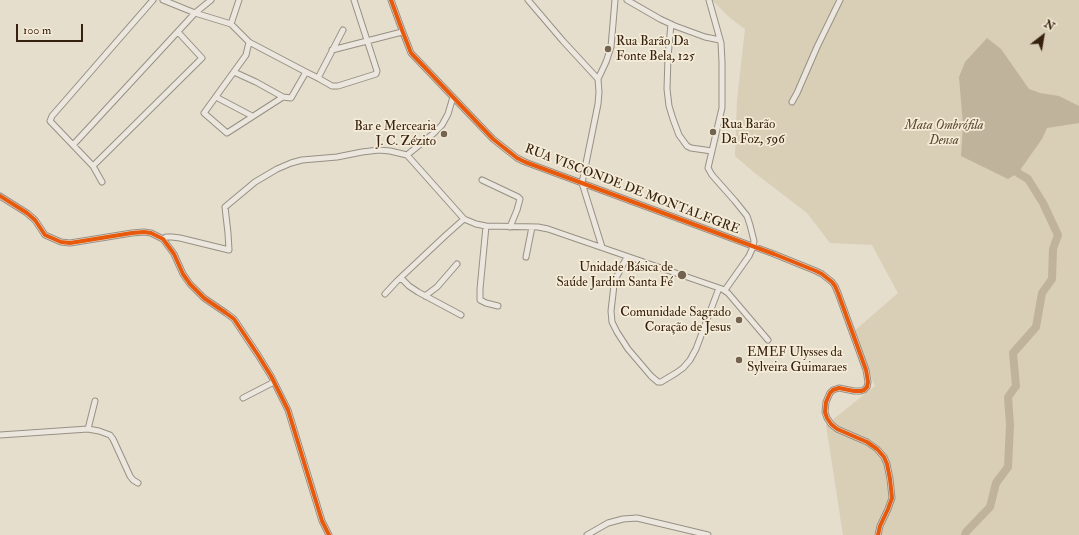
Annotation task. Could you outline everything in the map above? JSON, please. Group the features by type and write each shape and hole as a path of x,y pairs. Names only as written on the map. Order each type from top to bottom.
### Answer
{"street":[{"path":"102,182 93,166 50,121 52,116 153,0"},
{"path":"163,0 195,13 231,24 250,42 332,86 338,86 376,74 377,71 354,0"},
{"path":"73,146 195,13 211,0"},
{"path":"231,24 239,0"},
{"name":"RUA VISCONDE DE MONTALEGRE","path":"391,0 411,54 493,138 517,158 816,271 832,282 838,293 866,370 868,380 867,387 861,391 840,388 833,390 828,396 825,412 831,424 838,429 867,442 877,449 884,457 890,479 892,498 880,526 878,535"},
{"path":"528,0 598,79"},
{"path":"602,247 582,183 598,104 598,79 611,48 615,0"},
{"path":"627,0 671,24 705,37 720,40"},
{"path":"626,257 614,285 612,322 628,349 651,376 658,382 661,382 683,368 690,360 722,289 749,256 754,240 747,216 712,175 708,168 722,108 722,62 720,40 709,0"},
{"path":"792,102 840,0"},
{"path":"671,24 668,72 668,98 671,114 679,135 684,143 689,147 712,151"},
{"path":"318,78 343,30"},
{"path":"93,166 202,58 178,32"},
{"path":"332,50 402,32"},
{"path":"250,42 246,55 204,113 227,133 283,97"},
{"path":"234,72 283,97 291,98 306,72"},
{"path":"216,97 252,116"},
{"path":"407,155 442,125 448,114 453,97"},
{"path":"163,239 166,237 180,238 229,250 225,207 265,175 291,163 311,159 337,157 379,150 390,151 407,155 464,220 486,226 532,227 548,229 722,289 768,340"},
{"path":"482,180 520,199 510,227"},
{"path":"0,196 18,206 31,216 45,235 61,242 70,243 144,232 151,233 163,239 174,254 181,270 190,284 204,298 234,319 274,382 288,410 322,521 329,535"},
{"path":"385,294 446,235 464,220"},
{"path":"486,226 480,300 482,302 498,306"},
{"path":"526,257 532,227"},
{"path":"425,296 436,287 457,264"},
{"path":"401,278 425,296 461,315"},
{"path":"243,398 274,382"},
{"path":"88,429 95,401"},
{"path":"0,435 58,430 88,429 99,431 112,437 130,476 138,483"},
{"path":"586,535 608,523 630,518 645,519 708,535"}],"green space":[{"name":"Mata Ombrófila Densa","path":"712,0 836,0 798,90 842,0 1079,0 1079,535 843,535 826,425 875,386 852,333 898,293 872,245 830,243 807,213 735,156 737,100 745,29 730,18"}],"shaded area":[{"path":"987,38 1001,49 1029,89 1040,93 1059,96 1079,106 1079,123 1047,128 1042,139 1018,173 1008,179 961,156 963,125 959,77 965,62"}],"waterway":[{"path":"965,535 966,532 990,507 996,483 1008,467 1010,425 1008,397 1016,386 1013,353 1036,327 1042,293 1052,279 1053,249 1058,235 1043,203 1028,179 1018,173"}],"cycle path":[{"path":"391,0 411,53 493,139 517,158 774,254 816,271 832,282 838,293 866,370 868,382 867,387 861,391 839,388 833,390 826,402 825,412 831,424 837,429 867,442 877,449 884,457 890,479 892,498 880,526 878,535"},
{"path":"0,196 27,213 35,220 45,235 61,242 70,243 144,232 151,233 163,239 174,254 183,274 190,284 204,298 234,319 271,376 288,410 322,521 329,535"}],"place":[{"name":"Rua Barão Da Fonte Bela, 125","path":"608,49"},
{"name":"Rua Barão Da Foz, 596","path":"713,132"},
{"name":"Bar e Mercearia J. C. Zézito","path":"444,134"},
{"name":"Unidade Básica de Saúde Jardim Santa Fé","path":"682,275"},
{"name":"Comunidade Sagrado Coração de Jesus","path":"739,320"},
{"name":"EMEF Ulysses da Sylveira Guimaraes","path":"739,360"}]}
